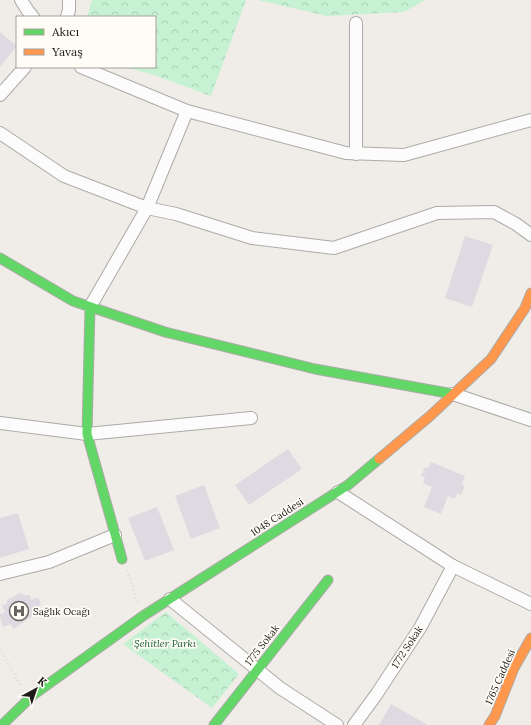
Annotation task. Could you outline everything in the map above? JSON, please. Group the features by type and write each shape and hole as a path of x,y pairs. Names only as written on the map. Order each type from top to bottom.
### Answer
{"street":[{"path":"21,0 32,16"},
{"path":"67,16 69,0"},
{"path":"356,23 356,154"},
{"path":"0,95 24,68"},
{"path":"83,68 187,111 346,153 404,155 531,120"},
{"path":"122,559 87,434 90,306 147,208 187,111"},
{"path":"0,133 64,176 147,208 176,214 252,238 334,248 437,213 494,212 516,224 531,235"},
{"path":"0,258 73,301 165,332 315,369 453,394 531,420"},
{"name":"1048 Caddesi","path":"2,725 29,699 143,616 348,485 424,421 491,359 525,308 530,296"},
{"path":"0,423 87,434 251,418"},
{"path":"338,492 453,566 531,604"},
{"path":"0,574 49,562 116,534"},
{"name":"1772 Sokak","path":"354,725 376,695 420,628 453,566"},
{"name":"1775 Sokak","path":"214,725 328,580"},
{"path":"170,599 280,688 337,725"},
{"name":"1765 Caddesi","path":"489,725 495,716 514,668 531,638"}],"path":[{"path":"122,559 143,616"},
{"path":"0,649 29,699"}],"green space":[{"path":"92,0 246,0 211,96 154,75 129,68 156,68 156,16 87,16"},
{"path":"258,0 425,0 404,12 327,16"},
{"name":"Şehitler Parkı","path":"166,612 239,674 212,708 123,644"}],"building":[{"path":"0,32 16,45 16,47 0,67"},
{"path":"465,236 493,245 472,307 445,298"},
{"path":"288,449 302,469 249,505 235,485"},
{"path":"431,462 465,476 462,484 465,485 461,495 457,493 455,499 448,496 441,514 424,507 432,487 423,483 425,477 421,476 425,467 428,468"},
{"path":"204,485 220,528 191,539 175,496"},
{"path":"157,507 174,550 145,561 128,518"},
{"path":"18,513 29,549 0,558 0,518"},
{"name":"Sağlık Ocağı","path":"20,593 30,595 31,600 38,597 41,604 34,610 34,615 14,629 10,624 3,627 0,614 5,612 2,606 7,603 7,600"},
{"path":"391,704 428,725 379,725"}],"traffic: fast":[{"path":"0,258 73,301 165,332 315,369 453,394"},
{"path":"90,307 87,434 122,559"},
{"path":"2,725 33,695 143,616 348,485 379,459"},
{"path":"214,725 328,580"}],"traffic: slow":[{"path":"379,459 430,416 491,359 525,308 531,293"},
{"path":"489,725 495,716 514,668 531,638"}],"place":[{"name":"Sağlık Ocağı","path":"19,611"}]}
